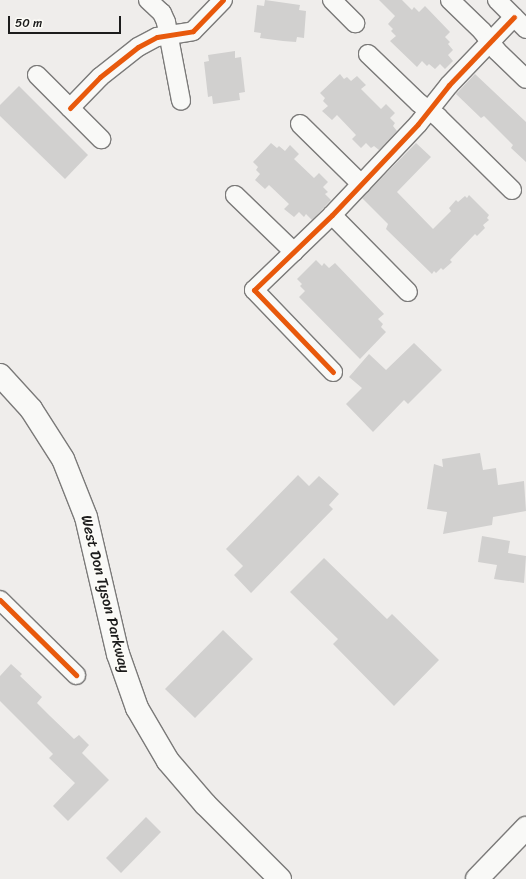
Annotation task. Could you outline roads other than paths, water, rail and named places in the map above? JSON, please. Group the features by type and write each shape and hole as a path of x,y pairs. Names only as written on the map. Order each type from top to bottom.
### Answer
{"main road":[{"name":"West Don Tyson Parkway","path":"0,375 31,409 63,459 83,510 118,654 137,708 168,761 186,783 280,879"},
{"path":"477,879 526,828"}],"street":[{"path":"148,0 162,13 169,35 182,101"},
{"path":"70,108 100,77 138,47 158,37 193,31 223,0"},
{"path":"332,0 355,23"},
{"path":"450,0 482,31 490,42 526,79"},
{"path":"333,372 254,290 332,215 418,124 449,85 490,42 520,23 497,0"},
{"path":"368,54 512,190"},
{"path":"37,75 101,139"},
{"path":"300,124 361,184"},
{"path":"235,195 294,252"},
{"path":"332,215 408,292"},
{"path":"0,600 76,675"}]}
